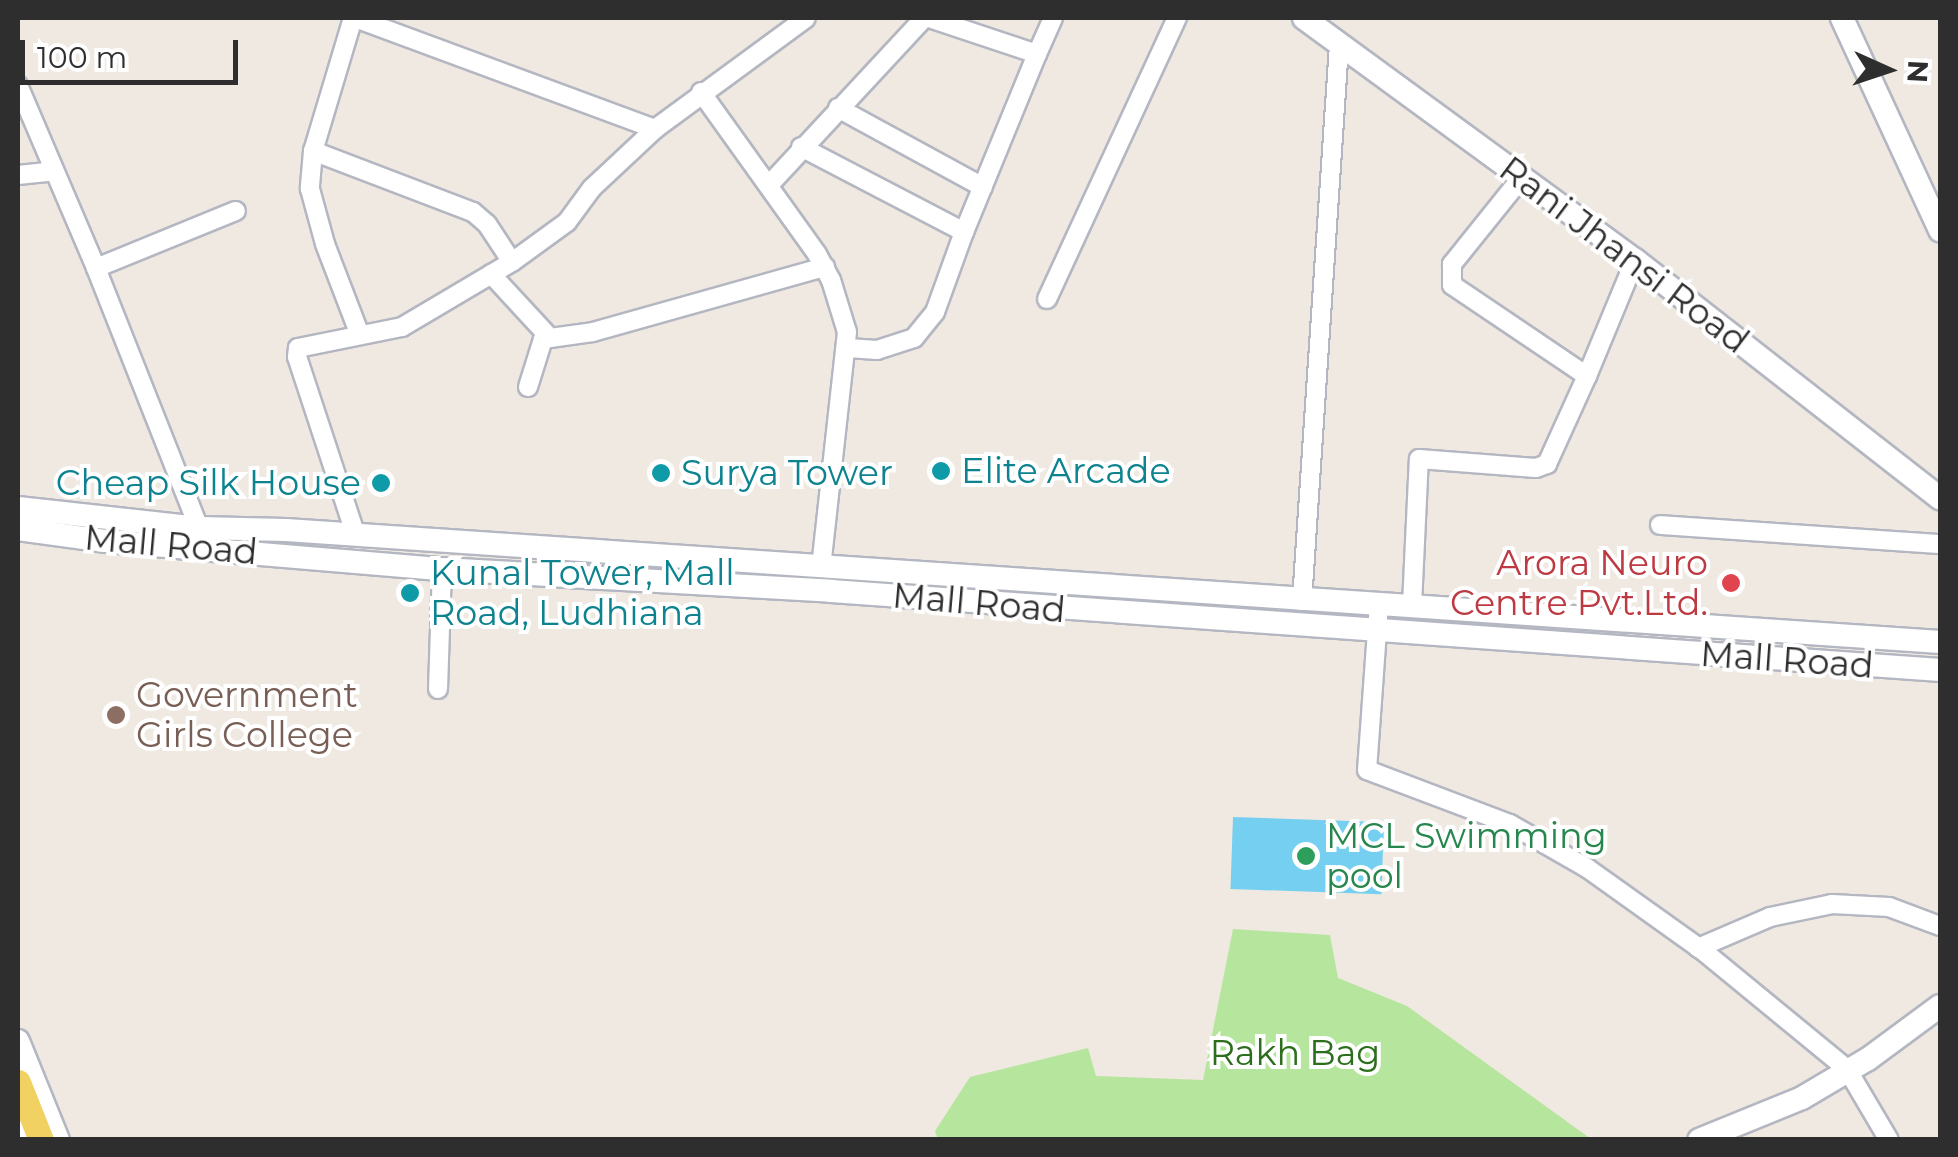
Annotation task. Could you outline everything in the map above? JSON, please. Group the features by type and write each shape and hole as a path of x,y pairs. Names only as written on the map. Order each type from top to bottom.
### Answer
{"main road":[{"name":"Rani Jhansi Road","path":"1304,18 1635,260 1940,498"},
{"path":"1842,18 1940,230"},
{"name":"Mall Road","path":"18,508 198,528 821,566 1302,601 1412,604 1940,642"},
{"name":"Mall Road","path":"18,529 106,541 442,569 831,591 1378,633 1940,670"},
{"path":"1699,1140 1777,1110 1847,1069 1940,1006"},
{"path":"18,1041 58,1140"},
{"path":"18,1082 40,1140"},
{"path":"18,1132 21,1140"}],"street":[{"path":"360,335 325,244 310,188 314,151 354,18 655,129"},
{"path":"356,536 297,352 302,345 411,322 512,262 567,222 592,188 655,129 806,18"},
{"path":"769,184 926,18 1036,54"},
{"path":"848,348 877,350 914,338 935,312 1053,18"},
{"path":"1047,299 1177,18"},
{"path":"1302,601 1339,45"},
{"path":"18,85 96,268 198,528"},
{"path":"701,92 825,267 843,319 848,348 821,566"},
{"path":"838,108 983,186"},
{"path":"801,148 964,232"},
{"path":"314,151 473,212 487,224 512,262"},
{"path":"18,175 54,171"},
{"path":"1522,177 1452,264 1449,279 1587,376"},
{"path":"96,268 236,211"},
{"path":"1412,604 1419,460 1536,468 1547,464 1635,260"},
{"path":"528,387 537,350 550,338 593,332 825,267"},
{"path":"490,274 550,338"},
{"path":"1660,525 1940,544"},
{"path":"438,689 442,569"},
{"path":"1379,604 1367,770 1510,824 1587,868 1698,948 1847,1069 1889,1140"},
{"path":"1698,948 1770,917 1832,904 1889,907 1940,926"}],"green space":[{"name":"Rakh Bag","path":"1233,929 1330,935 1338,978 1407,1006 1591,1139 938,1140 935,1131 970,1077 1088,1048 1096,1076 1203,1080"}],"water":[{"name":"MCL Swimming pool","path":"1233,817 1384,822 1381,894 1230,889"}],"place":[{"name":"Elite Arcade","path":"941,471"},
{"name":"Surya Tower","path":"661,473"},
{"name":"Cheap Silk House","path":"381,483"},
{"name":"Arora Neuro Centre Pvt.Ltd.","path":"1731,583"},
{"name":"Kunal Tower, Mall Road, Ludhiana","path":"410,593"},
{"name":"Government Girls College","path":"116,715"},
{"name":"MCL Swimming pool","path":"1306,856"}]}
